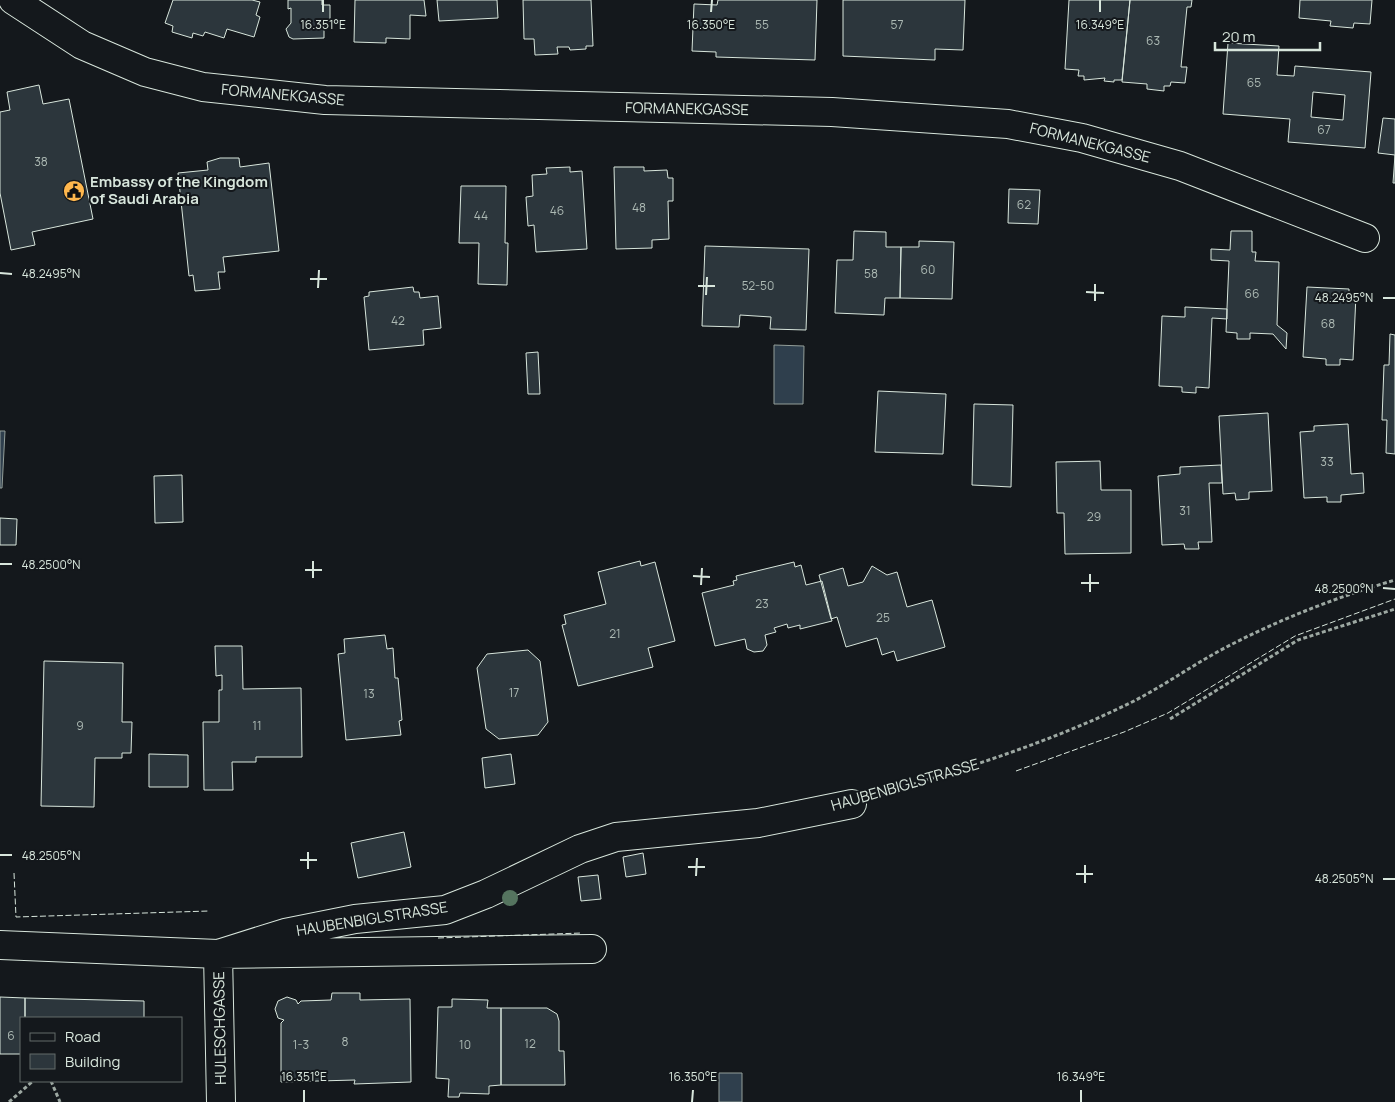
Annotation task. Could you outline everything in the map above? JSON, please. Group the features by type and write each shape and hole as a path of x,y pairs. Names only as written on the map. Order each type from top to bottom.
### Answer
{"street":[{"name":"FORMANEKGASSE","path":"13,0 82,45 145,72 202,88 325,100 832,112 1008,124 1082,138 1180,166 1364,238"},
{"name":"HAUBENBIGLSTRASSE","path":"218,954 285,933 355,919 445,910 486,894 580,849 616,837 758,823 852,804"},
{"name":"HAUBENBIGLSTRASSE","path":"0,945 218,954 592,949"},
{"name":"HULESCHGASSE","path":"218,954 221,1102"}],"path":[{"name":"HAUBENBIGLSTRASSE","path":"852,804 980,764 1078,726 1135,700 1219,651 1267,626 1335,599 1395,580"},
{"path":"1170,719 1298,640 1395,609"},
{"path":"10,1102 32,1082"},
{"path":"51,1082 60,1102"}],"water":[{"path":"774,345 804,346 803,404 774,404"},
{"path":"0,431 5,431 2,488 0,488"},
{"path":"719,1073 742,1073 742,1102 719,1102"}],"building":[{"path":"173,0 252,0 260,2 256,15 260,17 254,37 227,29 224,38 205,32 203,36 193,33 192,38 172,32 173,26 165,23"},
{"path":"288,0 322,0 322,5 330,5 330,23 324,23 324,38 293,39 289,37 286,29 291,23 291,8 288,9"},
{"path":"355,0 424,0 426,16 410,15 410,39 386,38 386,43 354,42"},
{"path":"437,0 497,0 498,18 439,21"},
{"path":"523,0 591,0 593,46 586,46 586,49 570,50 569,47 557,47 558,54 535,55 534,39 524,39"},
{"path":"718,0 817,0 815,60 716,57 716,52 692,51 694,4 717,5"},
{"path":"843,0 965,0 963,50 935,49 935,60 843,56"},
{"path":"1069,0 1130,0 1122,80 1114,80 1114,82 1104,81 1105,78 1084,80 1084,76 1078,76 1079,70 1065,69"},
{"path":"1130,0 1192,0 1191,7 1187,7 1181,67 1187,67 1185,83 1171,82 1170,86 1164,86 1164,91 1147,89 1147,84 1122,82"},
{"path":"1300,0 1372,0 1370,24 1354,23 1353,28 1330,26 1331,21 1299,18"},
{"path":"1228,43 1279,46 1277,75 1294,76 1295,66 1371,72 1365,148 1288,142 1290,119 1223,114","holes":["1313,92 1345,95 1343,120 1311,117"]},
{"path":"39,85 43,104 69,99 93,219 32,232 35,245 11,250 0,193 0,112 10,110 7,92"},
{"path":"1383,118 1395,119 1395,155 1378,153"},
{"path":"1395,155 1395,183 1393,183"},
{"path":"220,158 239,158 240,167 269,163 279,251 223,257 225,272 218,272 220,289 195,291 193,275 189,276 178,173 208,170 207,162"},
{"path":"570,167 570,172 582,171 587,249 536,252 534,225 528,226 526,197 533,196 532,175 547,174 546,168"},
{"path":"614,167 644,167 644,171 667,170 668,178 673,178 673,201 668,201 669,239 652,240 652,248 616,249"},
{"path":"461,186 506,186 505,243 508,243 507,285 478,284 479,243 459,243"},
{"path":"1009,189 1040,190 1038,224 1008,223"},
{"path":"854,231 886,232 886,247 901,247 900,298 885,298 884,315 835,313 837,260 853,260"},
{"path":"1231,231 1252,231 1252,252 1256,252 1255,261 1279,262 1277,325 1287,333 1286,349 1273,334 1250,333 1250,339 1237,339 1237,333 1226,332 1229,261 1211,260 1211,249 1230,250"},
{"path":"919,241 954,242 952,299 900,298 901,247 919,247"},
{"path":"705,246 809,249 806,330 770,329 771,317 740,315 739,327 702,326"},
{"path":"413,287 414,292 419,292 420,298 438,296 441,328 423,330 424,345 369,350 364,297 369,296 369,292"},
{"path":"1307,287 1349,289 1349,295 1356,295 1353,360 1340,359 1340,365 1326,365 1326,359 1303,357"},
{"path":"1185,307 1227,309 1227,319 1212,318 1209,388 1196,387 1196,393 1182,392 1182,387 1159,386 1162,316 1185,317"},
{"path":"1390,334 1395,335 1395,454 1386,453 1387,420 1382,420 1384,365 1389,365"},
{"path":"538,352 540,394 528,394 526,353"},
{"path":"878,391 946,394 943,454 875,452"},
{"path":"974,404 1013,405 1011,487 972,485"},
{"path":"1268,413 1272,491 1249,492 1249,499 1236,500 1235,493 1223,494 1219,416"},
{"path":"1348,424 1351,474 1363,473 1364,493 1341,495 1341,502 1327,502 1327,497 1304,498 1300,432 1314,431 1314,426"},
{"path":"1100,461 1101,490 1131,490 1131,553 1065,554 1064,513 1057,513 1056,462"},
{"path":"1221,465 1222,483 1209,483 1212,542 1198,542 1199,549 1185,549 1184,544 1162,545 1158,476 1180,474 1180,467"},
{"path":"182,475 183,522 155,523 154,476"},
{"path":"0,518 17,519 16,545 0,545"},
{"path":"640,561 641,566 655,562 675,641 648,648 653,667 578,686 562,625 566,624 564,615 606,604 598,572"},
{"path":"794,562 795,567 801,565 806,585 822,581 832,621 800,629 800,625 788,628 787,624 774,628 776,632 765,635 767,645 763,651 754,652 747,649 745,639 715,646 702,593 734,585 733,581 737,580 736,576"},
{"path":"872,566 887,575 897,572 907,607 932,600 945,647 897,661 894,651 882,655 877,638 846,647 837,617 831,619 819,575 843,568 848,586 863,582"},
{"path":"385,635 387,649 393,648 395,678 398,678 402,720 399,721 401,735 346,740 338,654 345,653 344,639"},
{"path":"215,646 242,646 243,689 301,688 302,757 256,757 256,762 232,762 233,790 204,790 203,722 219,722 219,690 222,690 222,675 216,676"},
{"path":"528,650 540,661 548,722 538,735 499,739 486,729 477,668 487,654"},
{"path":"44,661 123,663 122,722 132,722 131,753 122,753 122,758 95,758 94,807 41,806"},
{"path":"149,754 188,755 188,787 149,787"},
{"path":"511,754 515,784 485,788 482,758"},
{"path":"404,832 411,867 358,878 351,843"},
{"path":"643,853 646,874 626,877 623,857"},
{"path":"598,875 601,899 581,901 578,877"},
{"path":"332,993 360,993 360,1000 410,999 411,1082 354,1084 355,1080 281,1082 281,1023 284,1020 278,1018 275,1009 278,1001 287,997 296,1000 298,1004 301,1001 331,1000"},
{"path":"0,997 25,998 25,1017 20,1017 20,1054 0,1054"},
{"path":"25,998 144,1001 144,1017 25,1017"},
{"path":"452,999 488,1000 487,1008 501,1008 501,1085 489,1086 489,1094 460,1093 459,1097 448,1097 449,1079 436,1078 438,1007 452,1007"},
{"path":"501,1008 547,1008 557,1014 559,1021 559,1051 564,1051 565,1085 501,1085"}],"fence":[{"path":"1016,771 1124,732 1168,713 1295,636 1395,599"},
{"path":"14,873 16,917 209,911"},
{"path":"438,938 582,933"}],"place":[{"name":"Embassy of the Kingdom of Saudi Arabia","path":"74,191"}]}
